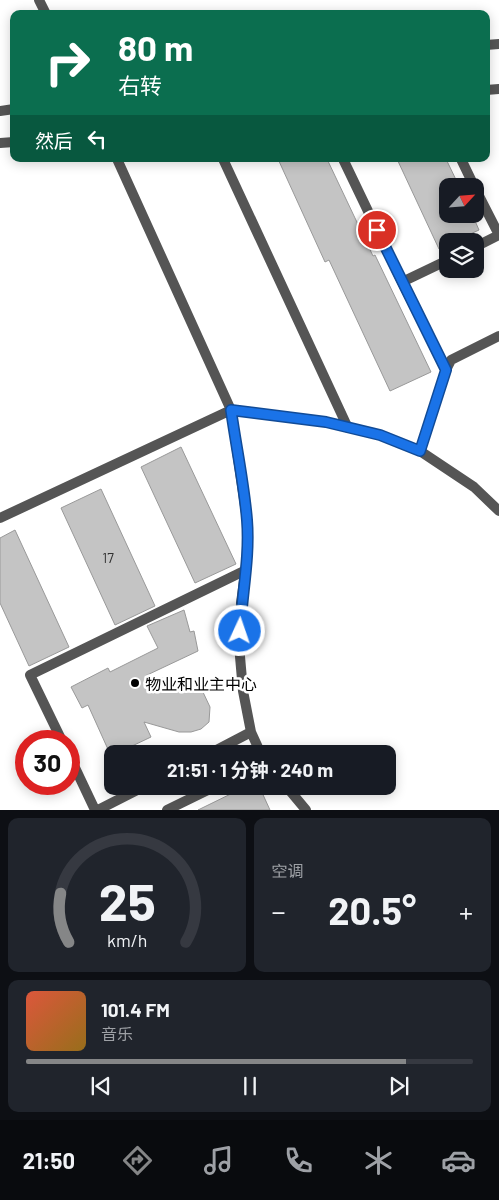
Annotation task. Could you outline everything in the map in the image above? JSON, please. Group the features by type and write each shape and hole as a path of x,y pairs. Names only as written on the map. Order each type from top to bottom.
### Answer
{"street":[{"path":"118,162 231,410 247,520 246,570 241,603 239,645 243,691 251,732 257,745"},
{"path":"223,162 348,428"},
{"path":"344,162 446,370"},
{"path":"462,162 470,178"},
{"path":"484,205 499,235 484,242"},
{"path":"402,282 439,264"},
{"path":"420,451 446,370 451,360 499,336"},
{"path":"0,518 231,410 326,422 380,435 420,451 474,487 499,511"},
{"path":"57,730 30,675 246,570"},
{"path":"226,745 251,732"},
{"path":"80,777 97,810 127,795"},
{"path":"167,810 198,795"},
{"path":"293,795 303,808"}],"building":[{"path":"279,162 328,162 431,372 390,391 329,260 325,262"},
{"path":"398,162 447,162 455,178 439,178 439,223 476,223 479,230 472,233 439,233 439,249"},
{"path":"181,447 236,564 195,583 141,467"},
{"path":"101,489 155,606 115,625 61,508"},
{"path":"15,530 69,647 29,666 0,603 0,538"},
{"name":"物业和业主中心","path":"184,610 190,632 194,631 198,651 145,676 190,682 197,685 202,690 210,707 209,722 201,729 191,732 179,732 144,722 151,737 134,745 106,745 88,705 82,708 71,687 108,668 110,672 158,648 147,626"},
{"path":"229,795 263,795 270,810 198,810"}],"place":[{"name":"物业和业主中心","path":"135,683"}],"route":[{"path":"240,631 241,603 247,558 247,520 231,410 326,422 380,435 420,451 446,370 377,230"}]}
